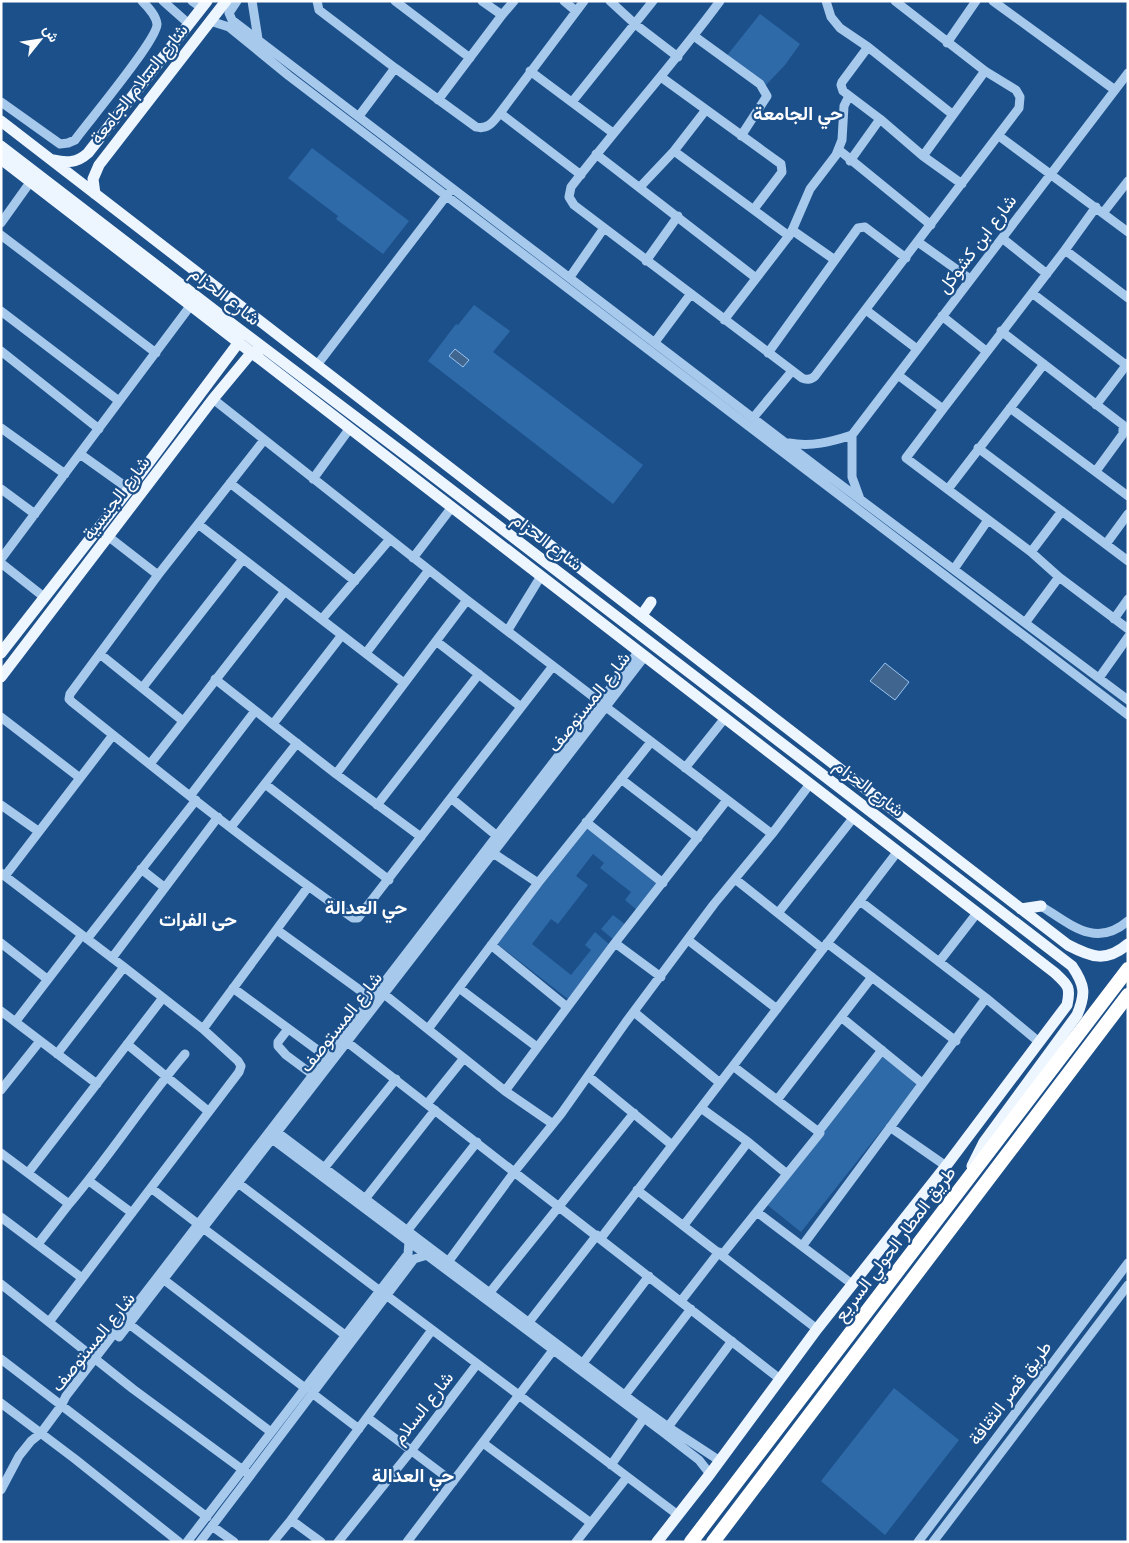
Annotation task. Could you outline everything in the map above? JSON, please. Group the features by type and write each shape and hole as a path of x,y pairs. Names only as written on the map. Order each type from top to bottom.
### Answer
{"highway":[{"name":"طريق المطار الحولي السريع","path":"691,1542 1128,969"},
{"name":"طريق المطار الحولي السريع","path":"712,1542 1128,995"},
{"path":"750,1464 750,1469 754,1474 763,1476"},
{"path":"735,1484 745,1486 749,1494"}],"main road":[{"name":"شارع السلام الجامعة","path":"95,194 93,179 95,171 226,1"},
{"name":"شارع السلام الجامعة","path":"51,160 70,163 77,161 88,153 189,24 201,4"},
{"name":"شارع الحزام","path":"1,121 1068,945 1087,955 1098,957 1111,955 1128,944"},
{"path":"102,135 115,144"},
{"path":"1,146 33,177 194,301 238,342 1066,983 1070,993 1066,1005 1039,1042 946,1166 817,1329 720,1461 657,1542"},
{"path":"1,159 33,177"},
{"name":"شارع الحزام","path":"194,301 235,326 411,459 1072,966 1080,977 1084,992 1077,1016 984,1142 959,1192"},
{"path":"235,326 238,342"},
{"name":"شارع الجنسية","path":"1,653 129,489 238,342"},
{"path":"252,352 265,349"},
{"name":"شارع الجنسية","path":"2,673 109,537 213,399 252,352"},
{"path":"387,441 393,441 397,438 399,433 396,426"},
{"path":"411,459 408,455 409,449 415,444 421,445"},
{"path":"513,537 539,574"},
{"path":"642,615 651,602"},
{"path":"704,684 711,685 715,682 716,675 714,672"},
{"path":"728,702 727,692 731,689 738,690"},
{"path":"780,760 789,749"},
{"path":"942,886 952,874"},
{"path":"1021,909 1041,906"}],"street":[{"path":"1,102 60,144 75,140 138,59 155,33 157,23 152,11 142,1"},
{"path":"163,1 189,24"},
{"path":"227,21 230,11 237,1"},
{"path":"252,1 258,39"},
{"path":"317,1 319,10 438,100 476,127 481,128 490,125 500,113 584,1"},
{"path":"395,1 470,58"},
{"path":"482,1 502,16"},
{"path":"438,100 514,1"},
{"path":"564,1 576,11"},
{"path":"610,1 635,24 678,57"},
{"path":"572,102 653,1"},
{"path":"720,1 678,57 596,154 570,190 570,200 690,295 804,379 813,378 1019,108 1020,97 1013,87 985,71 895,1"},
{"path":"826,1 827,10 835,23 952,114"},
{"path":"947,43 976,1"},
{"path":"993,1 1115,90"},
{"path":"210,21 227,21 258,39 655,342 693,377 753,418 954,570 986,600 1025,623 1128,700"},
{"path":"227,21 288,76 693,377 986,600 1128,714"},
{"path":"694,36 760,84 766,93 767,96 741,136"},
{"path":"868,47 842,82 842,89 923,156 962,184"},
{"path":"359,116 395,68"},
{"path":"530,71 613,133"},
{"path":"923,156 985,71"},
{"name":"شارع ابن كشوكل","path":"852,435 1128,73"},
{"path":"661,77 705,111 779,162 782,168 781,174 754,209"},
{"path":"724,320 790,233 810,190 839,150 842,140 844,106 849,96"},
{"path":"640,187 674,151 705,111"},
{"path":"500,113 581,174"},
{"path":"850,161 880,119"},
{"path":"998,136 1128,232"},
{"path":"839,150 850,161 931,224"},
{"path":"674,151 754,209 835,260"},
{"path":"596,154 756,278"},
{"path":"1,223 33,177"},
{"path":"1128,181 1099,210 1065,250 1001,331 906,458 1031,552 1059,577 1128,629"},
{"path":"317,365 453,187"},
{"path":"646,260 678,216"},
{"path":"768,353 858,228 865,227 906,258"},
{"path":"570,276 604,228"},
{"path":"1,235 156,352"},
{"path":"1002,238 1047,274"},
{"path":"918,242 970,279"},
{"path":"1065,250 1128,298"},
{"path":"1032,293 1127,364 1096,405"},
{"path":"655,342 690,295"},
{"path":"1,559 194,301"},
{"path":"866,310 917,349"},
{"path":"2,313 119,401"},
{"path":"942,316 986,351"},
{"path":"1001,331 1123,425 1123,434 1096,471"},
{"path":"1,350 99,429"},
{"path":"948,489 1044,364"},
{"path":"753,418 792,371"},
{"path":"898,375 942,409"},
{"path":"213,399 413,558 772,834"},
{"path":"1010,408 1128,496"},
{"path":"1,428 65,474"},
{"path":"313,479 350,428"},
{"path":"785,442 808,445 836,441 852,435 852,477 860,500"},
{"path":"264,440 158,575 70,694 69,699 193,798 308,887 352,918 358,918 553,666"},
{"path":"978,448 1128,561"},
{"path":"80,454 129,489"},
{"path":"230,483 355,581"},
{"path":"1,490 35,514"},
{"path":"413,558 452,507"},
{"path":"1031,552 1062,511"},
{"path":"1106,544 1128,514"},
{"path":"954,570 988,520"},
{"path":"198,524 404,683"},
{"path":"109,537 158,575"},
{"path":"322,620 390,539"},
{"path":"142,687 243,559"},
{"path":"1,563 44,597"},
{"path":"366,653 429,570"},
{"path":"508,630 539,574"},
{"path":"1025,623 1059,577"},
{"path":"150,764 285,591"},
{"path":"1114,619 1128,599"},
{"path":"336,774 467,600"},
{"path":"273,724 342,635"},
{"path":"1099,678 1128,637"},
{"path":"436,641 521,707"},
{"path":"100,654 183,721"},
{"name":"شارع المستوصف","path":"1,1490 19,1456 41,1433 61,1406 70,1400 97,1361 201,1226 326,1057 493,853 529,800 642,654"},
{"path":"377,805 478,674"},
{"path":"216,679 336,774 421,837"},
{"path":"16,1021 47,979 142,869 255,711"},
{"path":"1,717 80,778"},
{"path":"685,768 725,718"},
{"path":"49,1322 239,1072 241,1066 238,1060 203,1030 3,874 113,735"},
{"path":"428,1029 538,883 651,742"},
{"path":"231,827 297,743"},
{"path":"621,779 698,838"},
{"path":"265,784 389,880"},
{"path":"448,1262 734,879 772,834 810,784"},
{"path":"450,798 497,836"},
{"name":"شارع المستوصف","path":"224,1195 238,1183 347,1042 384,994 405,961 497,836 529,800"},
{"path":"505,1091 615,943 727,800"},
{"path":"1,804 38,832"},
{"path":"112,958 218,817"},
{"path":"778,913 854,817"},
{"path":"586,822 663,883"},
{"path":"529,1322 637,1190 898,852"},
{"path":"493,853 538,883"},
{"path":"142,869 164,887"},
{"path":"734,879 778,913 872,977 956,1041"},
{"path":"203,1030 308,887"},
{"path":"860,901 986,998 1039,1042"},
{"path":"1041,906 1088,933 1107,933 1116,930 1128,921"},
{"path":"939,962 978,913"},
{"path":"276,930 372,999"},
{"path":"688,940 777,1009"},
{"path":"1,943 47,979"},
{"path":"615,943 661,978"},
{"path":"491,945 567,1007"},
{"path":"57,1054 124,967"},
{"path":"777,1100 872,977"},
{"path":"233,988 326,1057"},
{"path":"459,988 537,1048"},
{"path":"384,994 505,1091 552,1124"},
{"path":"802,1245 922,1083 956,1041 986,998"},
{"path":"28,1173 162,999"},
{"path":"1,1011 96,1084"},
{"path":"634,1012 720,1083"},
{"path":"841,1017 922,1083"},
{"path":"288,1029 278,1042 278,1046 286,1055 313,1075"},
{"path":"1,1090 40,1041"},
{"path":"347,1042 599,1236 780,1379"},
{"path":"127,1044 208,1111"},
{"path":"681,1301 820,1134 819,1132 882,1050"},
{"path":"38,1244 89,1181 165,1076 185,1054"},
{"path":"365,1199 464,1058"},
{"path":"733,1066 819,1132"},
{"path":"588,1076 672,1145"},
{"path":"322,1171 396,1079"},
{"path":"701,1108 748,1142 787,1174"},
{"path":"487,1296 634,1113"},
{"path":"890,1127 946,1166"},
{"path":"274,1136 365,1199 448,1262 487,1296 554,1349 633,1406 720,1461"},
{"path":"407,1231 477,1142"},
{"path":"684,1225 748,1142"},
{"path":"1,1153 69,1204"},
{"path":"322,1171 426,1255 529,1322 583,1363 625,1396 644,1418 699,1460 710,1474"},
{"path":"89,1181 132,1213"},
{"path":"238,1183 678,1515"},
{"path":"150,1188 346,1335"},
{"path":"637,1190 817,1329"},
{"path":"757,1212 852,1284"},
{"path":"1,1217 82,1278"},
{"path":"187,1542 271,1432 308,1390 411,1256 409,1242"},
{"name":"شارع المستوصف","path":"97,1361 164,1280 182,1250"},
{"path":"411,1256 426,1255"},
{"name":"طريق قصر الثقافة","path":"918,1542 1128,1263"},
{"path":"583,1363 649,1276"},
{"path":"164,1280 359,1429"},
{"name":"طريق قصر الثقافة","path":"932,1542 1128,1285"},
{"path":"2,1286 97,1361 250,1476"},
{"path":"200,1542 250,1476 346,1335 383,1293"},
{"path":"625,1396 691,1309"},
{"path":"129,1324 271,1432"},
{"path":"273,1542 368,1418 432,1330"},
{"path":"1074,1333 1078,1341 1086,1340"},
{"path":"668,1427 732,1341"},
{"path":"413,1540 452,1482 554,1349"},
{"path":"1056,1358 1065,1359 1067,1366"},
{"path":"1,1359 207,1517"},
{"name":"شارع السلام","path":"338,1542 411,1451 477,1364"},
{"path":"1,1403 180,1542"},
{"path":"368,1418 452,1482"},
{"path":"611,1465 644,1418"},
{"path":"483,1443 591,1523"},
{"path":"699,1460 704,1457 704,1452"},
{"path":"576,1542 627,1477"},
{"path":"291,1520 321,1542"},
{"path":"212,1526 234,1542"}],"shaded area":[{"path":"760,14 800,44 785,65 763,88 725,58"},
{"path":"312,148 409,221 383,254 336,219 338,216 288,178"},
{"path":"474,305 510,331 493,352 643,465 613,504 428,361 456,324 458,325"},
{"path":"455,349 469,360 463,367 449,356"},
{"path":"885,663 909,682 895,700 870,681"},
{"path":"587,827 659,884 638,911 625,900 631,892 600,868 604,863 593,854 576,876 588,885 558,924 551,919 532,944 571,975 591,950 585,945 595,932 610,945 568,999 496,943"},
{"path":"613,915 626,925 614,940 601,929"},
{"path":"883,1054 919,1083 801,1232 765,1203"},
{"path":"894,1388 959,1440 885,1535 821,1481"}],"district":[{"name":"حي الجامعة","path":"798,113"},
{"name":"حي العدالة","path":"366,907"},
{"name":"حی الفرات","path":"198,919"},
{"name":"حي العدالة","path":"413,1475"}]}
